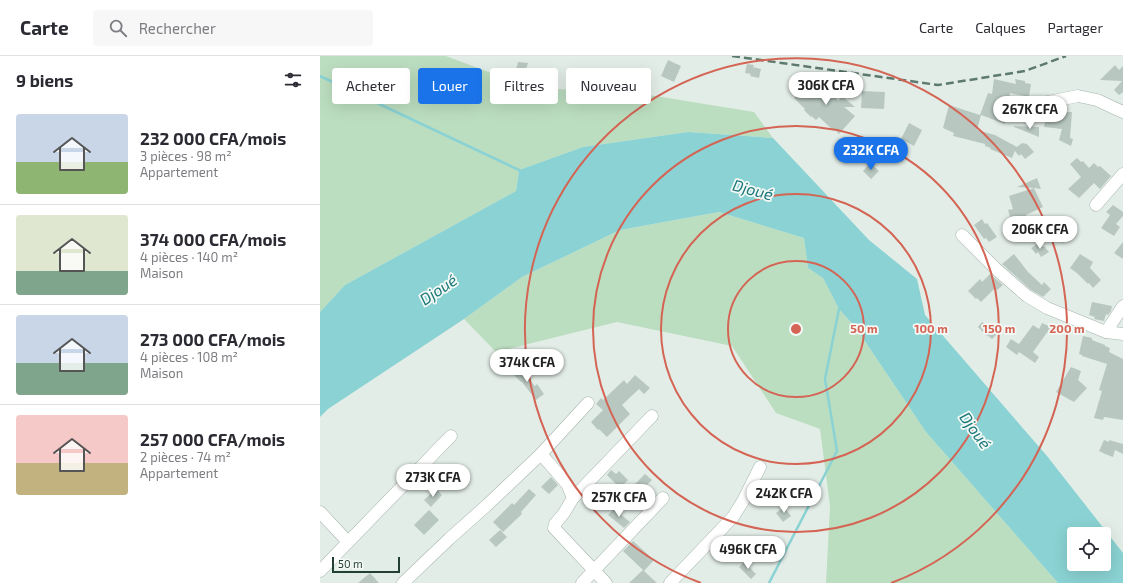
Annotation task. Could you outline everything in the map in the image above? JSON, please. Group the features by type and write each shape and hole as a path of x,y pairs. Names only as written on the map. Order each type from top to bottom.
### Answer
{"street":[{"path":"1033,105 1078,96 1097,100 1123,112"},
{"path":"1096,205 1123,174"},
{"path":"962,235 996,269 1027,296 1047,308 1106,332 1123,334"},
{"path":"1106,332 1123,306"},
{"path":"403,583 541,454 588,403"},
{"path":"606,583 554,528 555,524 573,498 652,416"},
{"path":"320,571 451,436"},
{"path":"541,454 566,484 573,498"},
{"path":"671,582 734,516 760,467"},
{"path":"582,583 664,498"},
{"path":"320,512 348,542"}],"green space":[{"path":"320,56 446,56 478,68 418,68 418,104 482,104 482,70 490,72 490,104 558,104 558,89 566,89 566,104 651,104 651,95 754,112 773,138 688,132 583,147 519,170 516,191 345,285 320,312"},
{"path":"719,212 804,238 808,268 823,278 839,309 856,328 926,432 1058,583 826,583 830,506 820,429 776,413 732,346 617,322 496,352 464,319 522,277 620,230"}],"water":[{"name":"Djoué","path":"688,132 773,138 869,240 917,279 925,315 1047,456 1103,527 1067,527 1067,571 1111,571 1111,538 1123,553 1123,583 1058,583 926,432 856,328 839,309 823,278 808,268 804,238 719,212 620,230 522,277 464,319 328,409 320,417 320,312 345,285 516,191 519,170 583,147"}],"building":[{"path":"668,60 681,66 674,82 661,76"},
{"path":"518,62 528,63 526,68 516,68"},
{"path":"747,64 754,65 753,67 761,69 759,78 745,73"},
{"path":"1115,65 1119,70 1123,66 1123,92 1119,95 1114,90 1122,81 1100,80"},
{"path":"994,79 1016,84 1015,79 1031,84 1029,97 1010,93 1005,124 981,115 977,130 995,135 1017,147 1022,143 1027,144 1034,152 1025,159 1021,154 1019,156 1015,151 1012,158 990,149 991,148 985,146 985,144 953,136 954,133 943,128 949,105 980,115 988,93 992,94"},
{"path":"821,80 824,85 827,83 838,101 842,96 855,107 844,107 855,116 839,134 819,117 816,120 811,117 794,98 802,90 803,91"},
{"path":"862,91 885,92 884,109 861,108"},
{"path":"1059,108 1067,109 1067,112 1072,112 1070,138 1073,139 1071,146 1059,140 1062,129 1044,127 1046,118 1058,120"},
{"path":"909,123 922,130 914,146 901,139"},
{"path":"1014,127 1039,127 1039,137"},
{"path":"1077,158 1081,162 1083,161 1089,168 1094,163 1098,167 1100,166 1111,176 1100,189 1094,183 1079,198 1068,189 1081,177 1070,164"},
{"path":"870,163 879,171 871,179 863,171"},
{"path":"1037,178 1041,189 1017,187"},
{"path":"1034,188 1043,207 1026,215 1027,220 1017,223 1015,218 1011,220 1008,210 1013,209 1009,196"},
{"path":"1113,205 1123,212 1123,216 1116,224 1120,227 1114,236 1101,228 1110,215 1106,212"},
{"path":"982,219 985,224 987,223 997,237 989,242 986,238 984,239 974,225"},
{"path":"1061,220 1073,234 1063,243 1051,229"},
{"path":"1123,242 1123,259 1114,253"},
{"path":"1039,243 1049,252 1041,257 1038,252 1036,254 1031,248"},
{"path":"1014,254 1028,272 1042,285 1044,282 1051,289 1043,297 1031,290 1002,264"},
{"path":"1080,254 1093,262 1090,268 1101,280 1093,288 1070,268"},
{"path":"990,274 1003,285 997,290 995,288 981,302 968,291 980,279 982,282"},
{"path":"1092,302 1112,306 1108,315 1106,314 1104,321 1094,319 1095,317 1089,315"},
{"path":"982,322 987,326 988,325 997,334 992,339 978,327"},
{"path":"1042,323 1051,327 1033,352 1039,357 1035,363 1019,352 1017,355 1006,347 1011,339 1019,344 1033,325 1039,329"},
{"path":"1083,336 1092,338 1092,340 1105,345 1110,348 1109,352 1123,359 1123,420 1104,417 1103,420 1094,418 1102,391 1099,390 1107,364 1079,354"},
{"path":"515,364 535,386 537,384 544,394 536,400 522,382 514,375 515,374 510,367"},
{"path":"1071,367 1081,371 1078,380 1087,388 1074,402 1056,392"},
{"path":"635,375 650,388 644,394 639,389 622,405 630,414 607,437 591,422 603,410 596,404 601,398 603,400 624,380 627,384"},
{"path":"1104,440 1123,444 1123,454 1115,450 1113,457 1099,451"},
{"path":"611,470 616,474 619,471 628,480 620,488 607,475"},
{"path":"645,474 652,480 640,492 633,486"},
{"path":"551,477 558,485 549,494 541,487"},
{"path":"436,489 442,495 431,507 424,500"},
{"path":"529,489 536,495 521,512 522,514 503,532 493,522 512,503 514,505"},
{"path":"784,507 791,516 783,522 776,513"},
{"path":"614,509 630,522 624,528 608,515"},
{"path":"429,510 439,520 424,535 414,525"},
{"path":"500,530 507,537 496,547 489,540"},
{"path":"633,541 654,560 644,571 657,583 629,583 643,570 623,551"},
{"path":"744,562 756,574 751,579 739,567"},
{"path":"370,573 379,583 358,583"}],"waterway":[{"path":"320,76 522,172"},
{"path":"769,583 837,451 825,379 839,309 841,308"}],"railway":[{"path":"732,56 938,85 1025,71 1066,56"}]}
